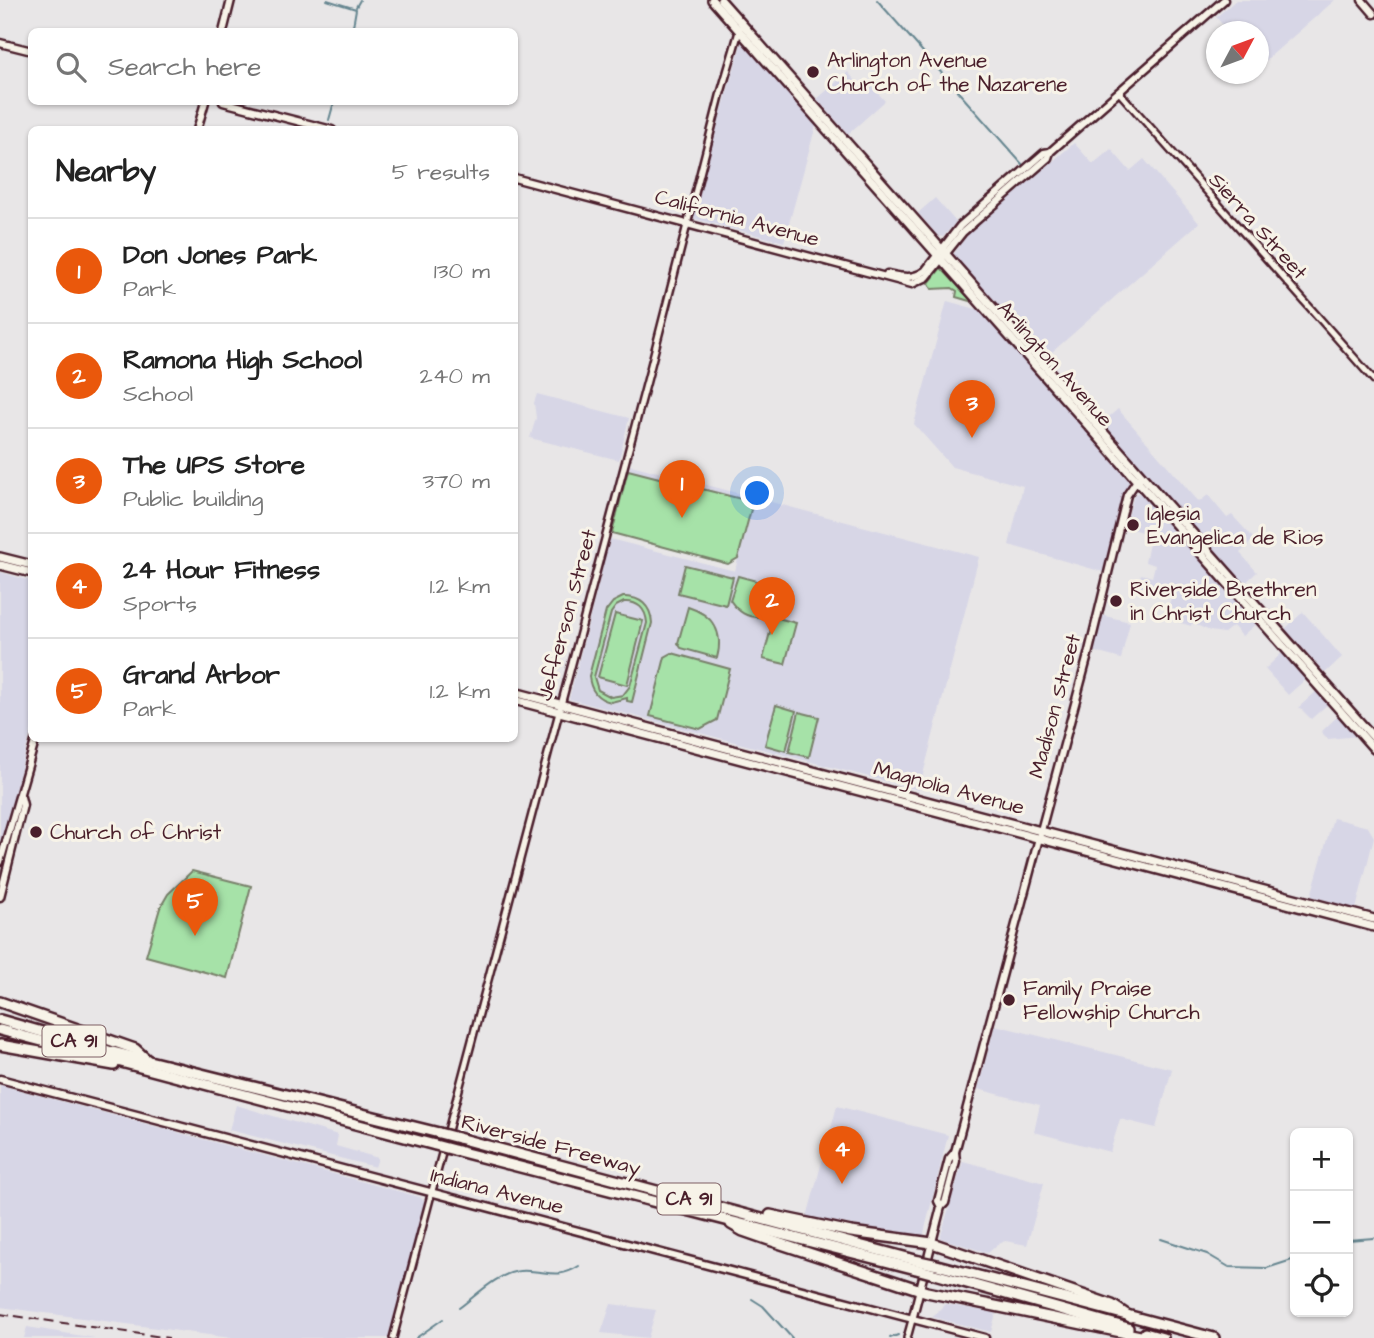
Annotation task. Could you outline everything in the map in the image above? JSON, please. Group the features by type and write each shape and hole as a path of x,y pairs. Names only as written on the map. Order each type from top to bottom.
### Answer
{"highway":[{"path":"0,1002 135,1049 148,1061"},
{"name":"Riverside Freeway","path":"0,1020 148,1061 439,1133 739,1212 1163,1338"},
{"name":"Riverside Freeway","path":"0,1030 454,1150 918,1265"},
{"path":"0,1045 83,1058 154,1075 163,1072"},
{"path":"739,1212 750,1211 851,1232 932,1243 1112,1305 1130,1317"},
{"path":"724,1219 743,1231 920,1290 1150,1338"},
{"name":"Riverside Freeway","path":"932,1269 1214,1338"}],"main road":[{"path":"224,28 231,0"},
{"name":"Arlington Avenue","path":"712,0 740,26 748,40 942,255"},
{"name":"Arlington Avenue","path":"721,0 740,26 1374,749"},
{"path":"942,255 963,232 1048,158 1050,152 1224,0"},
{"path":"1362,0 1374,14"},
{"path":"0,43 28,50"},
{"path":"199,126 204,105"},
{"path":"235,105 316,126"},
{"name":"California Avenue","path":"518,179 908,278 918,276 942,255"},
{"name":"Arlington Avenue","path":"1138,478 1374,737"},
{"name":"Madison Street","path":"912,1320 941,1207 939,1201 949,1159 955,1152 1127,495 1138,478"},
{"path":"0,557 28,564"},
{"path":"0,565 28,572"},
{"name":"Magnolia Avenue","path":"518,693 559,708 1374,927"},
{"name":"Magnolia Avenue","path":"518,702 559,708"},
{"path":"0,862 35,742"},
{"path":"0,897 23,805 21,797"},
{"path":"13,814 19,822"},
{"name":"Magnolia Avenue","path":"1039,835 1374,919"},
{"name":"Indiana Avenue","path":"0,1079 985,1338"}],"street":[{"name":"Jefferson Street","path":"393,1338 740,26"},
{"path":"736,40 740,37 748,40"},
{"name":"Sierra Street","path":"1119,92 1374,380"},
{"name":"Madison Street","path":"907,1338 912,1320"}],"shaded area":[{"path":"1236,0 1335,0 1269,57 1269,21 1219,21 1216,17"},
{"path":"742,41 816,125 784,242 691,218"},
{"path":"848,72 861,87 868,82 885,101 848,134 817,99"},
{"path":"1074,143 1093,164 1111,149 1130,171 1144,159 1199,223 1043,360 953,255 968,234"},
{"path":"935,198 956,222 943,237 938,236 918,213"},
{"path":"947,301 980,310 1052,392 1051,395 1053,394 1129,480 1103,572 1009,545 1023,486 952,467 914,424"},
{"path":"537,394 629,418 619,460 530,438 536,418 534,403"},
{"path":"1118,409 1199,502 1208,495 1227,518 1232,515 1254,539 1240,553 1257,572 1243,585 1109,432 1103,422"},
{"path":"631,465 979,557 919,790 569,699 610,539 735,571 752,502 629,471"},
{"path":"1143,494 1258,622 1242,636 1233,626 1224,633 1165,618 1172,594 1138,585 1141,574 1152,577 1155,565 1145,562 1151,535 1125,527 1134,495"},
{"path":"0,572 28,580 28,742 0,845"},
{"path":"1303,612 1342,657 1325,673 1285,629"},
{"path":"1101,615 1130,622 1121,659 1092,651"},
{"path":"1283,652 1307,678 1288,695 1265,669"},
{"path":"1318,690 1329,703 1311,719 1299,707"},
{"path":"1339,715 1358,736 1328,739 1321,732"},
{"path":"1333,818 1368,827 1374,837 1356,909 1311,896"},
{"path":"995,1025 1172,1069 1156,1128 1120,1119 1110,1152 1034,1132 1040,1105 978,1089"},
{"path":"0,1085 420,1197 425,1202 388,1338 231,1338 0,1307"},
{"path":"236,1105 338,1135 336,1146 378,1158 375,1167 229,1130"},
{"path":"837,1106 948,1135 923,1237 807,1217"},
{"path":"963,1161 1044,1183 1027,1245 1005,1241 988,1253 940,1238"},
{"path":"611,1304 656,1310 648,1338 601,1333"},
{"path":"945,1304 996,1313 991,1332 932,1317"},
{"path":"27,1327 95,1338 24,1338"}],"green space":[{"path":"941,268 973,302 956,297 957,291 952,288 932,289 929,283"},
{"path":"628,470 753,502 738,558 728,564 612,533"},
{"path":"685,565 733,577 726,605 678,593"},
{"path":"738,576 764,583 768,591 761,617 743,613 730,600"},
{"path":"623,597 635,598 647,607 651,617 652,623 632,702 627,701 627,698 611,702 602,699 593,690 589,676 606,611 613,602","holes":["624,602 640,607 647,623 630,686 623,695 611,697 598,690 594,677 611,613 616,606"]},
{"path":"688,607 704,615 714,626 719,640 717,658 681,648 678,643"},
{"path":"615,614 643,621 627,685 598,677"},
{"path":"774,617 796,623 785,664 763,659"},
{"path":"672,653 730,669 717,720 700,729 650,716 665,657"},
{"path":"776,705 796,711 786,751 765,745"},
{"path":"799,712 819,717 809,757 789,752"},
{"path":"192,871 251,886 227,978 146,956 160,908 168,894"}],"waterway":[{"path":"327,0 356,9 353,28"},
{"path":"356,7 360,0"},
{"path":"877,0 1022,164"},
{"path":"329,120 333,105"},
{"path":"1353,1240 1374,1238"},
{"path":"1161,1239 1207,1254 1229,1267 1267,1268 1290,1261"},
{"path":"459,1308 495,1280 511,1273 528,1271 557,1274 579,1266"},
{"path":"752,1299 763,1306 792,1338"},
{"path":"416,1338 443,1319"},
{"path":"890,1338 898,1335"}],"railway":[{"path":"0,1314 169,1338"}],"place":[{"name":"Arlington Avenue Church of the Nazarene","path":"813,72"},
{"name":"The UPS Store","path":"972,438"},
{"name":"Don Jones Park","path":"682,518"},
{"name":"Iglesia Evangelica de Rios","path":"1133,525"},
{"name":"Riverside Brethren in Christ Church","path":"1116,601"},
{"name":"Ramona High School","path":"772,635"},
{"name":"Church of Christ","path":"36,832"},
{"name":"Grand Arbor","path":"195,936"},
{"name":"Family Praise Fellowship Church","path":"1009,1000"},
{"name":"24 Hour Fitness","path":"842,1184"}]}
